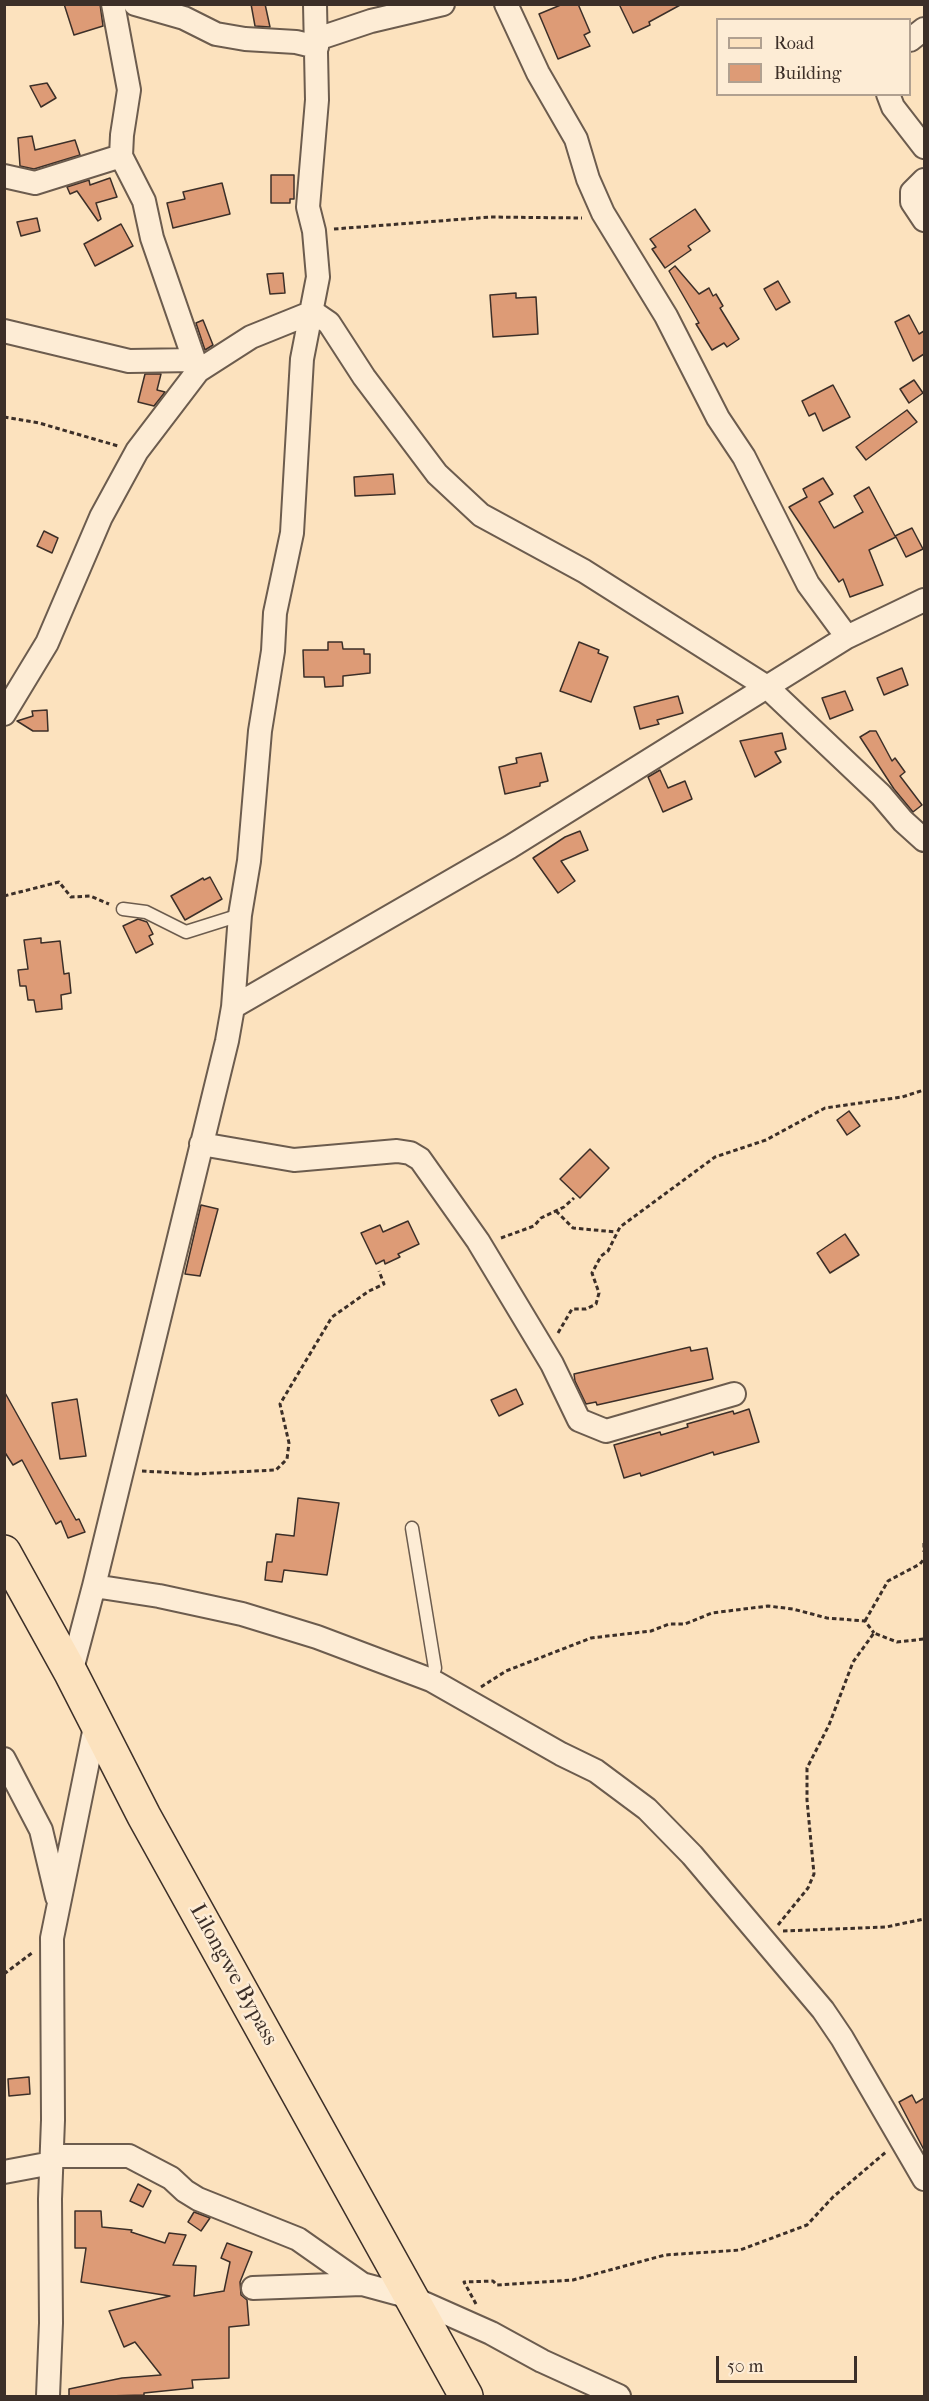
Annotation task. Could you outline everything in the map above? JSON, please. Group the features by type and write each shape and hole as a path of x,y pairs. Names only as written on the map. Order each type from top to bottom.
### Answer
{"main road":[{"name":"Lilongwe Bypass","path":"8,1565 71,1673 144,1816 216,1942 466,2397"}],"street":[{"path":"113,4 129,90 121,156 144,201 152,238 196,365"},
{"path":"135,4 156,7 216,34 245,39 317,43 371,21 443,4"},
{"path":"71,1673 227,1041 233,1007 240,915 249,861 260,731 273,651 275,613 292,533 302,359 318,277 315,231 308,207 317,100 315,4"},
{"path":"506,4 538,74 576,139 588,179 603,213 666,316 718,418 744,457 808,584 847,637"},
{"path":"911,38 924,28"},
{"path":"889,96 893,107 924,147"},
{"path":"4,176 35,183 121,156"},
{"path":"924,180 912,192 912,202 924,220"},
{"path":"4,714 47,643 101,517 137,451 196,365 251,337 313,312"},
{"path":"313,312 329,323 364,377 436,474 481,515 522,539 584,570 767,687 866,780 903,821 924,840"},
{"path":"4,331 129,361 196,365"},
{"path":"233,1007 510,847 847,637 924,600"},
{"path":"201,1144 294,1160 397,1151 420,1159 478,1241 552,1364 579,1420 606,1431 735,1394"},
{"path":"94,1586 159,1596 242,1614 317,1637 431,1680 561,1754 596,1771 654,1816 692,1855 823,2010 842,2038 924,2179"},
{"path":"48,2397 52,1938 96,1722"},
{"path":"4,1759 42,1830 59,1906"},
{"path":"4,2172 51,2160 129,2156 171,2178 184,2191 198,2199 298,2238 362,2284"},
{"path":"253,2288 362,2284 410,2297 491,2333 542,2361 619,2397"}],"lane":[{"path":"123,909 146,912 186,932 240,915"},
{"path":"412,1528 435,1668 431,1680"}],"path":[{"path":"315,231 491,217 587,218 603,213"},
{"path":"4,417 39,423 137,451"},
{"path":"4,896 59,882 71,897 90,896 123,909"},
{"path":"552,1364 558,1331 572,1309 586,1309 596,1304 599,1293 592,1273 602,1256 608,1251 620,1227 715,1157 766,1140 825,1108 902,1097 924,1090"},
{"path":"478,1241 495,1241 534,1226 541,1218 574,1198"},
{"path":"556,1211 573,1228 616,1233"},
{"path":"122,1470 195,1474 276,1470 287,1459 289,1443 280,1404 332,1317 369,1291 384,1284 379,1271"},
{"path":"924,1543 924,1552"},
{"path":"865,1621 888,1581 920,1564 924,1559"},
{"path":"464,1697 506,1671 591,1638 651,1631 669,1624 685,1623 712,1613 768,1606 793,1609 827,1618 865,1621 874,1633 897,1642 924,1639"},
{"path":"874,1633 853,1662 829,1725 807,1768 807,1800 814,1874 808,1888 773,1931 886,1927 924,1919"},
{"path":"4,1974 52,1938"},
{"path":"491,2333 464,2282 493,2281 497,2285 573,2280 665,2255 740,2250 807,2225 834,2197 886,2151 894,2127"}],"building":[{"path":"64,4 100,4 103,26 74,35"},
{"path":"251,4 265,4 270,27 255,26"},
{"path":"563,4 578,4 590,32 584,35 590,46 558,59 539,14"},
{"path":"619,4 682,4 633,33"},
{"path":"47,83 56,98 41,107 30,86"},
{"path":"32,136 35,150 75,140 80,155 34,169 20,166 18,138"},
{"path":"271,175 294,175 294,199 290,199 290,203 271,203"},
{"path":"110,178 117,197 96,203 101,219 98,221 77,191 70,194 67,187 89,180 90,185"},
{"path":"222,183 230,214 173,228 167,203 185,199 183,192"},
{"path":"695,209 710,231 688,246 691,250 665,268 652,249 656,247 650,239"},
{"path":"37,218 40,231 21,236 17,222"},
{"path":"121,224 133,246 95,266 84,244"},
{"path":"675,266 699,294 709,288 713,296 716,294 723,306 720,308 739,339 727,347 724,343 712,350 669,271"},
{"path":"283,273 285,293 270,294 267,274"},
{"path":"778,281 790,302 776,310 764,289"},
{"path":"516,293 516,298 536,297 538,334 493,337 490,295"},
{"path":"909,315 919,334 924,331 924,354 913,361 895,322"},
{"path":"203,320 213,345 205,350 196,323"},
{"path":"145,374 161,374 157,390 165,392 154,406 138,402"},
{"path":"914,380 923,393 909,403 900,389"},
{"path":"833,385 850,417 823,431 815,413 809,416 802,401"},
{"path":"907,410 917,422 866,460 856,447"},
{"path":"393,474 395,494 355,496 354,477"},
{"path":"823,478 833,494 819,502 834,528 863,512 854,496 869,487 895,536 912,528 923,549 906,557 896,537 869,550 883,585 850,597 843,579 839,582 789,507 807,497 803,489"},
{"path":"44,531 58,538 52,553 37,546"},
{"path":"328,642 342,642 343,649 364,649 364,654 370,654 370,673 343,676 343,686 325,687 324,677 304,677 303,650 328,650"},
{"path":"579,642 599,650 598,653 608,657 591,702 560,691"},
{"path":"902,668 908,685 884,695 877,678"},
{"path":"845,691 853,710 830,719 822,698"},
{"path":"678,696 683,713 657,720 659,724 640,729 634,707"},
{"path":"47,710 48,731 33,731 17,721 33,716 32,711"},
{"path":"870,731 876,731 892,761 895,758 905,772 900,776 922,805 913,812 894,789 860,737"},
{"path":"782,733 786,749 775,752 781,762 755,777 740,741"},
{"path":"541,753 548,781 540,783 540,786 505,794 499,767 517,763 516,758"},
{"path":"660,770 668,788 685,781 692,799 663,812 648,777"},
{"path":"580,831 588,850 561,861 575,881 558,893 533,858 565,837"},
{"path":"210,877 222,899 185,920 171,896 203,878 204,880"},
{"path":"138,919 147,922 153,934 149,936 153,944 136,953 123,926"},
{"path":"41,938 41,943 60,941 64,974 69,973 71,993 61,995 62,1009 36,1012 34,1000 28,1000 26,986 20,986 18,970 28,969 24,940"},
{"path":"849,1111 860,1126 847,1135 837,1120"},
{"path":"590,1149 609,1168 580,1198 560,1179"},
{"path":"201,1205 218,1209 200,1276 185,1274"},
{"path":"408,1221 419,1244 398,1254 400,1257 385,1264 384,1260 376,1264 361,1233 380,1225 383,1232"},
{"path":"845,1234 859,1255 830,1273 817,1253"},
{"path":"690,1347 691,1351 707,1348 713,1379 597,1405 596,1402 586,1404 575,1381 574,1374"},
{"path":"516,1389 523,1404 499,1416 491,1400"},
{"path":"4,1391 76,1520 79,1519 85,1532 68,1538 61,1521 56,1524 22,1460 13,1465 4,1451"},
{"path":"77,1399 86,1456 60,1459 52,1403"},
{"path":"749,1409 759,1442 714,1455 713,1452 641,1476 640,1473 624,1478 614,1445 660,1432 661,1435 688,1427 687,1424 733,1411 734,1414"},
{"path":"298,1498 339,1503 327,1575 284,1570 282,1582 265,1580 267,1562 272,1562 276,1534 294,1536"},
{"path":"29,2077 30,2094 9,2096 8,2079"},
{"path":"912,2095 916,2103 924,2098 924,2150 899,2102"},
{"path":"138,2184 151,2191 143,2207 130,2201"},
{"path":"75,2211 101,2211 102,2227 132,2230 131,2232 165,2243 169,2233 186,2235 173,2265 196,2266 194,2296 224,2291 230,2262 221,2258 227,2243 252,2252 240,2282 241,2295 247,2300 249,2325 229,2327 229,2378 192,2380 193,2388 144,2393 144,2395 69,2397 69,2389 122,2378 161,2375 135,2342 124,2347 109,2311 170,2296 81,2282 86,2248 75,2248"},
{"path":"194,2212 210,2218 201,2231 188,2222"}]}
